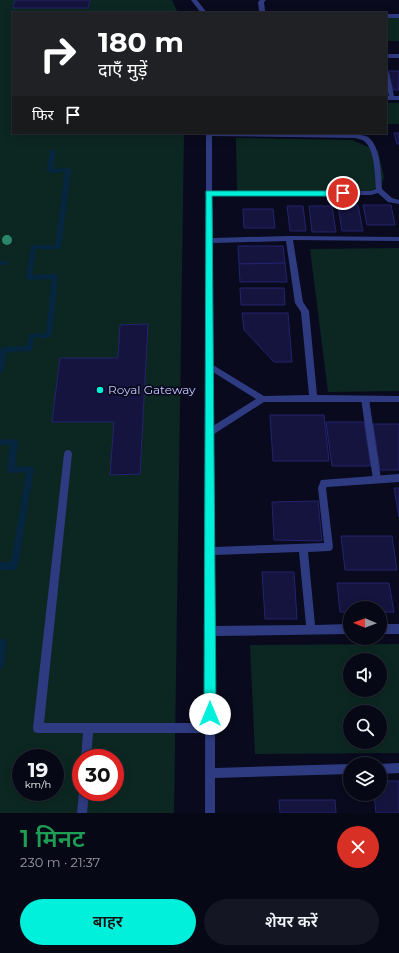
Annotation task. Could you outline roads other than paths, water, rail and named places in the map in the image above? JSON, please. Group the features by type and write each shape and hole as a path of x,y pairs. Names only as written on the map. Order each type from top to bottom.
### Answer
{"street":[{"path":"194,0 203,12"},
{"path":"263,0 261,2 263,12"},
{"path":"387,16 399,16"},
{"path":"387,56 399,56"},
{"path":"387,81 389,98 399,98"},
{"path":"210,813 209,134 362,137 368,140 372,145 379,190 390,200 399,202"},
{"path":"208,193 356,193 376,192 379,190"},
{"path":"208,241 289,238 399,239"},
{"path":"289,238 298,303 305,311 313,398"},
{"path":"209,366 263,400"},
{"path":"209,433 263,400 313,398 399,399"},
{"path":"365,398 377,479"},
{"path":"68,454 38,728 210,728"},
{"path":"210,551 329,548 322,488 324,483 399,478"},
{"path":"302,549 311,630"},
{"path":"210,631 343,629"},
{"path":"387,629 399,629"},
{"path":"87,749 88,728"},
{"path":"387,769 399,768"},
{"path":"210,773 343,769"},
{"path":"82,813 83,801"}],"waterway":[{"path":"0,371 4,349 30,349 31,336 49,335 55,276 29,278 33,247 58,247 68,170 50,171 53,151"},
{"path":"0,263 6,263"},
{"path":"0,442 14,442 11,470 30,469 14,566 0,566"},
{"path":"0,643 3,643 0,665"}],"place":[{"name":"Royal Gateway","path":"100,390"}]}
